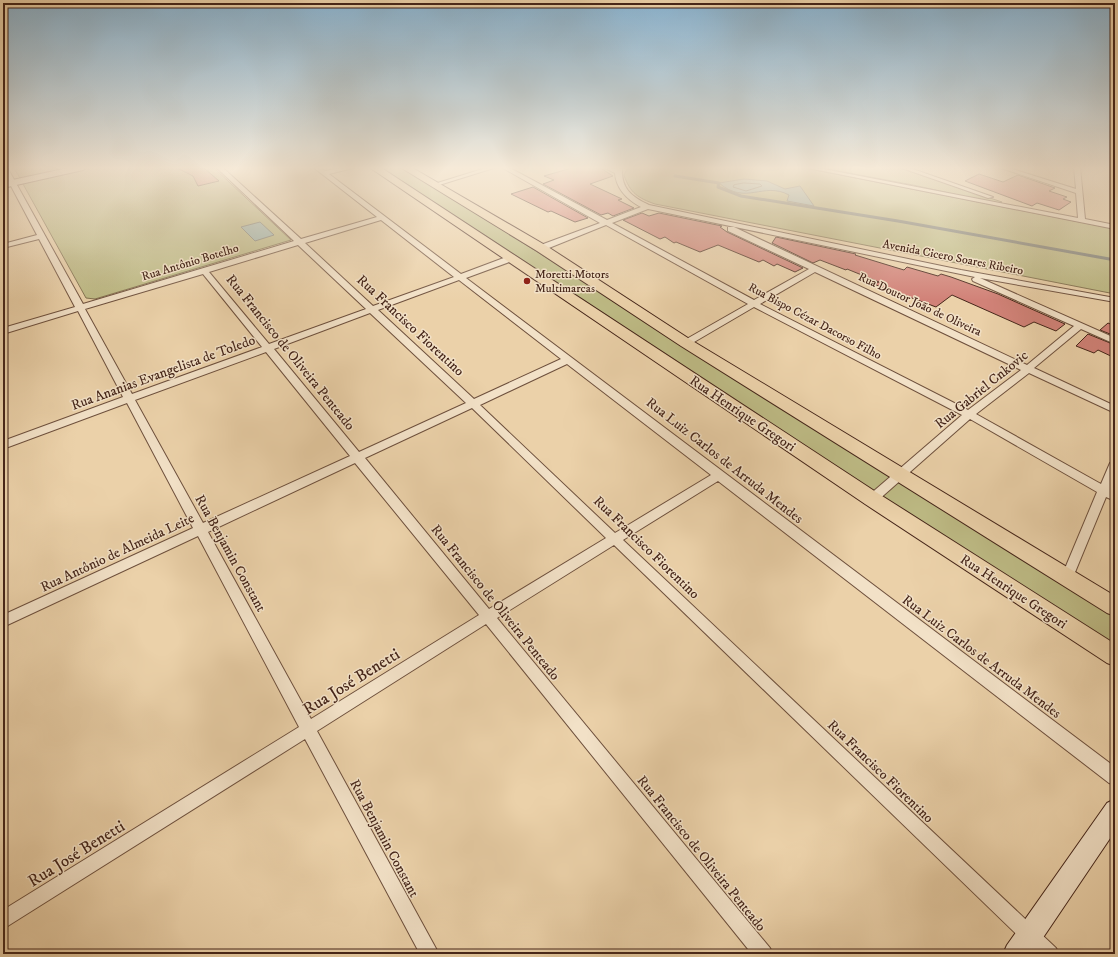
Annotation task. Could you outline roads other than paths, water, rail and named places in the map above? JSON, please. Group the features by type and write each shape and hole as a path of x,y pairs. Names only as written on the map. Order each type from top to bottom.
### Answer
{"main road":[{"name":"Rua Henrique Gregori","path":"443,212 872,499 1115,656"},
{"name":"Rua Henrique Gregori","path":"479,212 541,248 686,343 1115,607"},
{"path":"495,246 505,238 516,234"},
{"path":"531,271 552,266 559,261"}],"street":[{"name":"Rua Benjamin Constant","path":"26,212 42,236 202,529 430,954"},
{"name":"Rua Francisco Fiorentino","path":"267,212 615,539 1023,944 1050,954"},
{"name":"Rua Luiz Carlos de Arruda Mendes","path":"376,212 462,276 719,475 1115,777"},
{"name":"Rua Bispo Cézar Dacorso Filho","path":"587,212 755,304 969,414 1115,497"},
{"path":"541,248 636,212"},
{"name":"Avenida Cicero Soares Ribeiro","path":"669,212 961,272 1115,300"},
{"path":"1033,212 1115,227"},
{"path":"1081,212 1082,221"},
{"name":"Rua Antônio Botelho","path":"3,331 383,217"},
{"name":"Rua Doutor João de Oliveira","path":"714,221 1115,410"},
{"path":"3,246 42,236"},
{"name":"Rua Ananias Evangelista de Toledo","path":"3,445 512,258"},
{"path":"686,343 816,268"},
{"name":"Rua Francisco de Oliveira Penteado","path":"204,270 764,954"},
{"path":"961,272 1115,341"},
{"name":"Rua Gabriel Cnkovic","path":"872,499 969,414 1028,369 1079,326"},
{"name":"Rua Antônio de Almeida Leite","path":"3,621 570,359"},
{"path":"1067,578 1102,490 1115,463"},
{"name":"Rua José Benetti","path":"3,920 487,617 719,475"},
{"path":"1023,944 1115,811"}],"water":[{"path":"260,222 274,235 255,241 241,227"}],"waterway":[{"path":"839,212 1115,260"}],"place":[{"name":"Moretti Motors Multimarcas","path":"527,281"}]}
